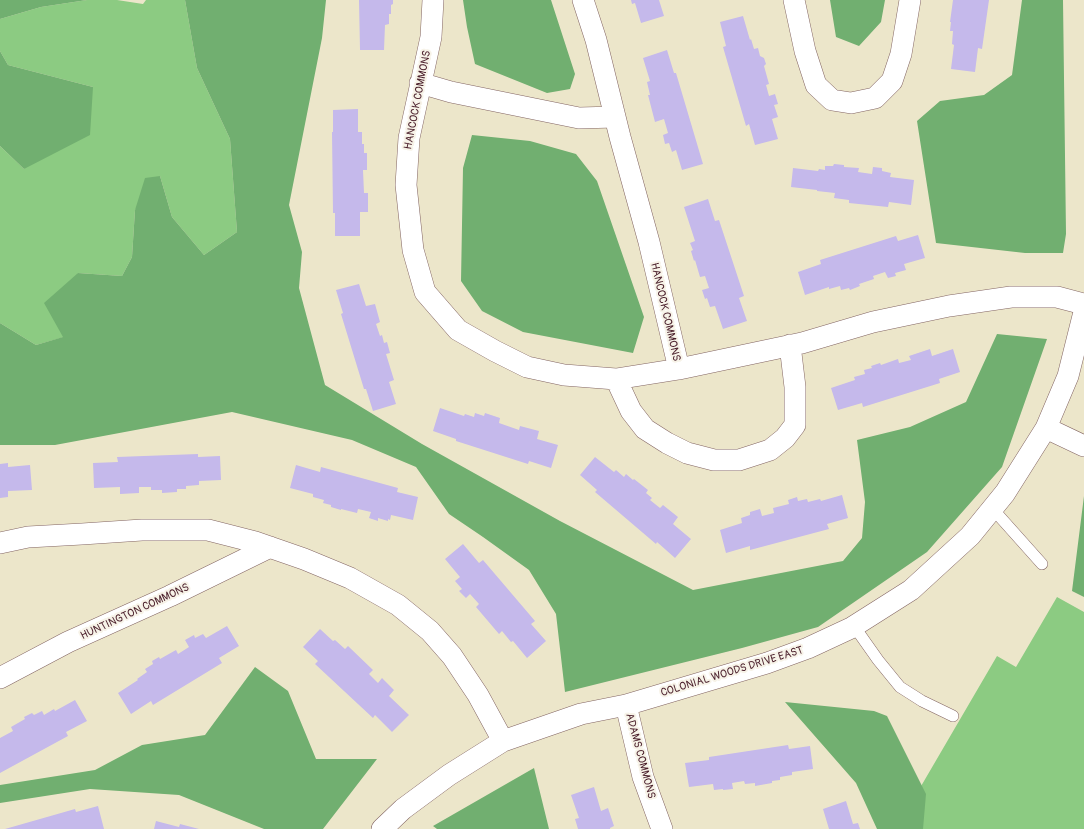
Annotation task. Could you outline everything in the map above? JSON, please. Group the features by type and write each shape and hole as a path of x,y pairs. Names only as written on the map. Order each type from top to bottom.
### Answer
{"street":[{"name":"HANCOCK COMMONS","path":"433,0 431,37 409,138 406,185 413,250 425,292 458,330 527,367 564,375 616,379 679,369 802,343 873,322 949,306 1011,297 1057,297 1084,304"},
{"name":"HANCOCK COMMONS","path":"583,0 596,40 615,118 649,242 679,369"},
{"path":"794,0 805,51 816,85 832,100 851,103 875,98 892,81 901,54 910,0"},
{"path":"420,83 458,94 579,118 615,118"},
{"name":"COLONIAL WOODS DRIVE EAST","path":"382,829 403,809 449,775 504,741 581,714 626,704 767,663 808,648 854,626 911,590 970,536 1005,493 1046,428 1068,376 1084,312"},
{"path":"616,379 631,411 644,429 667,444 687,452 714,460 739,460 770,450 785,438 795,425 795,387 790,345"},
{"path":"1046,428 1084,446"},
{"path":"0,543 28,538 90,533 142,530 208,530 255,542 304,559 350,578 398,606 430,631 452,656 465,675 504,741"},
{"name":"HUNTINGTON COMMONS","path":"0,678 68,642 170,596 270,547"},
{"name":"ADAMS COMMONS","path":"626,704 643,777 662,829"}],"lane":[{"path":"992,508 1042,564"},
{"path":"854,626 878,660 900,687 922,701 953,716"}],"green space":[{"path":"0,0 87,0 41,7 0,19"},
{"path":"87,0 117,0 143,4 146,0 185,0 197,68 230,139 237,232 204,255 172,217 160,176 135,210 132,257 122,276 78,273 64,337 36,345 0,323 0,146 24,169 93,87 8,65 0,51 0,19 41,7"},
{"path":"185,0 326,0 322,38 289,205 302,252 299,288 325,385 422,444 560,521 693,590 843,561 862,538 865,502 857,440 910,427 966,402 997,334 1047,339 1002,467 927,552 818,627 742,648 565,692 556,614 529,570 449,514 416,467 352,440 232,412 55,445 0,445 0,323 36,345 63,337 44,303 78,273 122,276 132,257 135,210 145,178 160,176 172,217 204,255 237,232 230,139 197,68"},
{"path":"463,0 551,0 575,74 570,89 547,93 475,64"},
{"path":"830,0 885,0 881,22 859,46 836,37"},
{"path":"1022,0 1063,0 1066,234 1063,253 1025,253 936,243 917,121 940,101 984,95 1012,75"},
{"path":"0,51 8,65 93,87 90,135 24,169 0,146"},
{"path":"472,135 530,141 576,154 597,181 644,317 633,353 523,332 482,311 461,281 463,168"},
{"path":"1084,496 1084,597 1072,591"},
{"path":"1057,597 1084,612 1084,829 896,829 997,656 1016,667"},
{"path":"255,667 288,691 316,759 377,759 323,829 264,829 179,795 90,789 0,803 0,785 95,770 142,745 205,735"},
{"path":"785,702 874,711 887,716 926,794 923,829 877,829 856,783"},
{"path":"534,768 549,829 437,829 433,826"}],"building":[{"path":"359,0 393,0 393,4 391,5 391,14 389,14 389,24 385,25 384,50 360,50"},
{"path":"631,0 659,0 664,16 641,23 635,3 632,4"},
{"path":"953,0 989,0 982,49 978,48 975,72 951,69 954,45 952,44 953,31 950,31 950,22"},
{"path":"743,16 754,49 758,48 760,56 764,58 766,64 764,66 769,84 766,85 769,96 775,94 778,104 774,105 778,117 772,119 778,139 755,145 749,124 746,126 723,47 726,46 720,22"},
{"path":"667,50 674,73 676,73 703,164 682,170 676,150 672,152 669,143 665,144 663,135 668,133 664,119 655,122 648,95 650,95 647,82 650,81 643,58"},
{"path":"358,109 358,132 362,132 364,153 367,153 367,170 363,170 364,193 368,193 368,212 360,212 360,236 335,236 335,213 333,213 333,110"},
{"path":"834,164 844,165 844,167 859,168 858,172 872,174 873,167 882,168 882,171 891,173 890,177 914,180 911,205 889,202 888,207 849,203 849,200 834,198 835,193 791,187 793,168 818,171 819,169 825,170 825,166 833,166"},
{"path":"708,199 715,221 719,220 744,296 739,298 747,321 723,329 715,306 710,307 702,290 709,288 705,276 700,277 695,260 694,261 691,251 693,250 690,243 695,241 684,207"},
{"path":"918,235 925,258 904,264 906,270 895,273 896,276 888,278 885,272 873,276 874,279 859,284 860,286 850,290 849,288 841,290 840,286 829,289 829,287 805,295 798,272 821,264 820,260 896,236 898,241"},
{"path":"359,284 366,306 375,304 380,322 376,324 380,336 382,335 384,343 387,342 390,353 386,354 394,380 389,382 396,404 373,411 366,389 364,389 341,314 343,313 336,290"},
{"path":"930,349 932,356 953,349 960,372 939,379 940,383 863,407 862,403 838,410 831,388 855,380 854,377 865,374 864,370 872,368 871,366 880,363 881,365 898,359 899,363 911,360 909,356"},
{"path":"440,408 464,416 465,414 474,417 475,413 484,416 485,413 500,418 499,423 519,430 520,426 539,431 537,439 558,445 551,468 529,461 528,464 456,441 456,439 433,431"},
{"path":"198,454 198,457 220,456 221,480 199,481 199,485 186,486 186,489 177,489 177,492 162,493 162,490 151,490 151,487 139,487 139,493 120,494 120,487 94,488 93,463 118,462 117,457"},
{"path":"595,457 614,472 616,470 624,477 626,474 633,480 634,479 648,490 646,493 652,498 650,500 660,508 663,505 678,517 673,524 691,539 675,558 657,542 656,544 595,492 597,490 580,475"},
{"path":"8,463 8,467 30,465 32,490 8,491 8,497 0,498 0,464"},
{"path":"296,465 320,472 321,467 398,488 397,492 418,497 413,520 391,515 390,520 388,519 388,521 378,518 378,521 369,518 371,512 358,509 357,513 341,510 323,503 324,500 313,497 313,494 290,488"},
{"path":"842,495 848,518 827,524 829,529 750,550 750,546 726,553 720,530 742,523 741,518 750,515 750,512 760,509 762,516 774,513 773,508 789,504 788,500 797,497 798,501 807,499 808,502 820,499 821,501"},
{"path":"463,544 479,563 483,560 535,621 531,624 546,641 527,658 513,641 511,642 502,631 499,634 476,607 479,604 470,594 466,598 459,591 462,589 455,581 460,577 445,559"},
{"path":"227,626 239,646 219,658 222,663 153,705 151,701 131,714 118,693 138,680 137,679 147,672 145,669 153,664 152,661 159,657 160,659 176,650 178,654 189,647 185,640 194,635 195,638 203,634 206,638"},
{"path":"320,629 333,641 335,640 345,649 348,646 373,670 369,674 378,683 382,678 394,690 389,696 409,715 392,732 375,715 373,718 315,664 318,661 303,647"},
{"path":"75,700 87,721 66,732 68,736 0,773 0,738 13,731 11,727 32,713 34,715 42,711 44,715"},
{"path":"788,745 789,749 810,746 813,769 792,772 792,775 780,777 780,780 755,786 755,783 745,784 744,781 732,783 733,789 714,790 713,784 689,787 685,763 709,760 709,757"},
{"path":"594,787 601,811 608,808 614,826 610,829 578,829 575,819 579,818 571,795"},
{"path":"846,801 853,824 858,823 860,829 829,829 823,809"},
{"path":"98,806 104,829 5,829 75,809 76,812"},
{"path":"156,821 179,827 180,824 199,829 154,829"}]}
